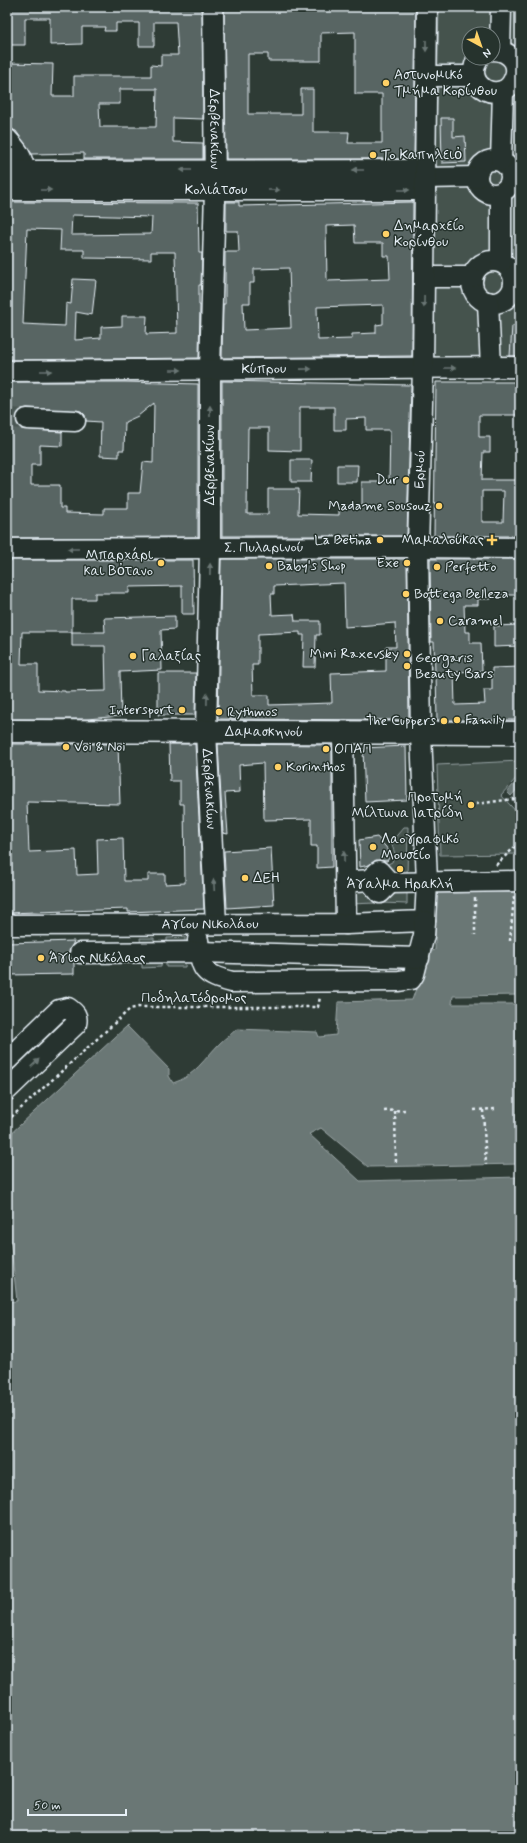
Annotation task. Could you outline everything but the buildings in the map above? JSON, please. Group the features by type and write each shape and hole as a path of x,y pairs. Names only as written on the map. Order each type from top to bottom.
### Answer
{"main road":[{"name":"Δαμασκηνού","path":"7,731 520,733"}],"street":[{"name":"Δερβενακίων","path":"213,7 214,190 210,370 210,548 206,732 206,924 200,952 202,967 211,976 232,982 405,980 411,979 419,958"},
{"name":"Ερμού","path":"419,958 419,921 427,882 421,733 418,546 425,277 427,7"},
{"path":"488,26 489,7"},
{"path":"499,26 502,7"},
{"path":"426,76 476,67 479,86 496,91 513,83 518,70 509,55 501,52"},
{"path":"495,161 496,91"},
{"path":"7,138 20,153 23,161 15,171"},
{"path":"505,186 480,187 477,177 480,167 495,161 509,168 505,186 506,269 513,289 504,300 493,302 477,296 472,284 472,277 478,266 506,269"},
{"name":"Κολιάτσου","path":"15,171 213,170 425,179"},
{"path":"425,179 477,177"},
{"name":"Κολιάτσου","path":"7,190 214,190 425,179"},
{"path":"425,277 472,277"},
{"path":"493,302 496,368"},
{"name":"Κύπρου","path":"7,372 520,367"},
{"path":"27,419 75,421"},
{"name":"Σ. Πυλαρινού","path":"7,550 418,546 520,548"},
{"path":"343,732 346,924"},
{"path":"345,882 380,885 427,882 517,887"},
{"path":"379,922 380,885"},
{"name":"Αγίου Νικολάου","path":"7,925 346,924 419,921"},
{"path":"80,953 200,952 419,958"},
{"path":"7,1060 59,1010 68,1008 74,1012 77,1018 76,1024 7,1090"}],"path":[{"path":"476,804 514,799 520,806"},
{"path":"493,868 520,842"},
{"path":"510,941 517,887"},
{"path":"475,890 475,935"},
{"name":"Ποδηλατόδρομος","path":"7,1121 130,1009 139,1007 318,1007 319,997"},
{"path":"474,1110 495,1109"},
{"path":"384,1110 406,1110"},
{"path":"483,1110 486,1165"},
{"path":"395,1111 396,1165"}],"shaded area":[{"path":"439,7 520,7 520,361 431,361"},
{"path":"520,761 520,774 501,795 520,816 520,854 440,855 437,765"},
{"path":"520,777 520,786 511,796 507,792"},
{"path":"404,827 408,827 407,878 394,878 384,866 392,862 395,854 391,842"},
{"path":"362,884 375,897 375,903 350,904 350,885"},
{"path":"407,886 407,904 382,903 382,897"},
{"path":"436,888 520,893 520,995 453,996 452,1004 520,1004 520,1164 368,1167 321,1128 309,1134 360,1181 520,1177 520,1836 7,1836 7,1302 17,1301 7,1210 7,1137 127,1026 169,1069 169,1076 173,1083 193,1072 220,1043 237,1029 317,1032 319,1037 336,1035 338,1002 412,1000 429,952 435,950"},
{"path":"185,937 185,947 167,948 167,938"},
{"path":"140,938 154,938 154,947 141,948"},
{"path":"166,956 186,956 185,967 166,967"},
{"path":"142,957 162,957 161,967 142,968"}],"tunnel":[{"path":"7,418 27,419"}],"place":[{"name":"Αστυνομικό Τμήμα Κορίνθου","path":"386,83"},
{"name":"Το Καπηλειὀ","path":"373,155"},
{"name":"Δημαρχείο Κορίνθου","path":"386,234"},
{"name":"Dur","path":"406,480"},
{"name":"Madame Sousouz","path":"439,506"},
{"name":"La Betina","path":"380,540"},
{"name":"Μαμαλούκας","path":"492,540"},
{"name":"Μπαρχάρι και Βὀτανο","path":"161,563"},
{"name":"Exe","path":"407,563"},
{"name":"Baby's Shop","path":"269,566"},
{"name":"Perfetto","path":"437,567"},
{"name":"Bottega Belleza","path":"406,594"},
{"name":"Caramel","path":"440,621"},
{"name":"Mini Raxevsky","path":"407,654"},
{"name":"Γαλαξίας","path":"133,656"},
{"name":"Georgaris Beauty Bars","path":"407,666"},
{"name":"Intersport","path":"182,710"},
{"name":"Rythmos","path":"219,712"},
{"name":"Family","path":"457,720"},
{"name":"The Cuppers","path":"444,721"},
{"name":"Voi & Noi","path":"66,747"},
{"name":"ΟΠΑΠ","path":"326,749"},
{"name":"Korinthos","path":"278,767"},
{"name":"Προτομή Μίλτωνα Ιατρίδη","path":"471,805"},
{"name":"Λαογραφικό Μουσείο","path":"373,847"},
{"name":"Άγαλμα Ηρακλή","path":"400,869"},
{"name":"ΔΕΗ","path":"245,878"},
{"name":"Άγιος Νικόλαος","path":"41,958"}]}
